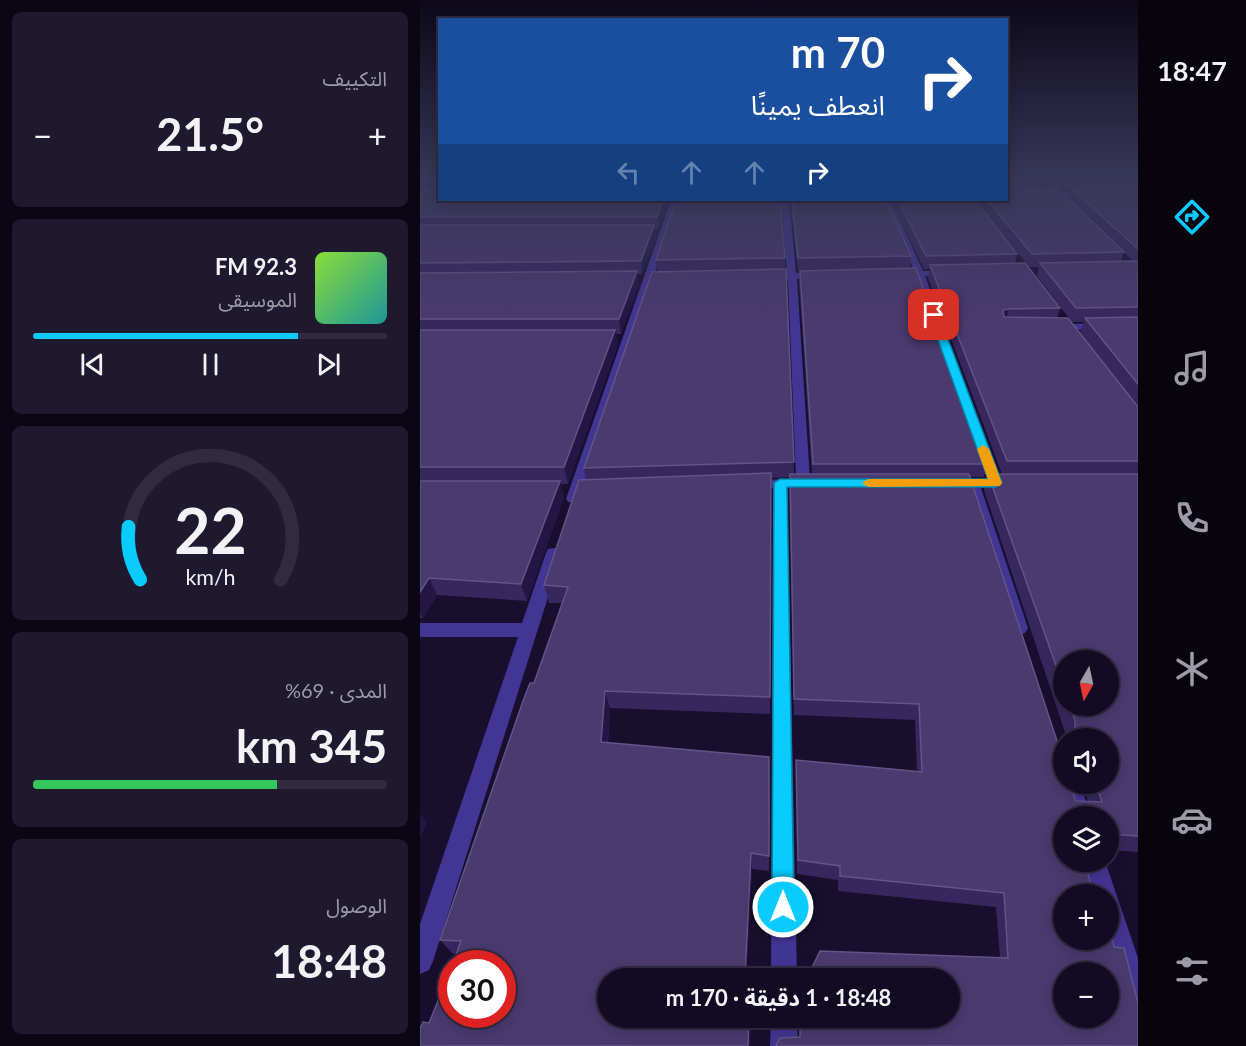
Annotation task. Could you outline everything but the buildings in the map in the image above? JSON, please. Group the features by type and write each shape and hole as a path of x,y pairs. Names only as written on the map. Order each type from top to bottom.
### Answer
{"street":[{"path":"568,513 620,339 646,279 657,233 661,225"},
{"path":"787,225 803,483"},
{"path":"898,225 919,273 996,483"},
{"path":"884,274 954,273"},
{"path":"759,277 827,275"},
{"path":"1061,318 1075,336"},
{"path":"1047,327 1138,326"},
{"path":"780,483 784,968"},
{"path":"735,485 826,483"},
{"path":"939,484 1019,483"},
{"path":"973,484 1024,641"},
{"path":"420,961 561,534"},
{"path":"420,630 528,630"},
{"path":"1119,939 1138,997"},
{"path":"784,1028 784,1046"}],"slow traffic":[{"path":"868,483 996,483 983,449"}],"route":[{"path":"783,907 780,483 996,483 934,315"}]}
